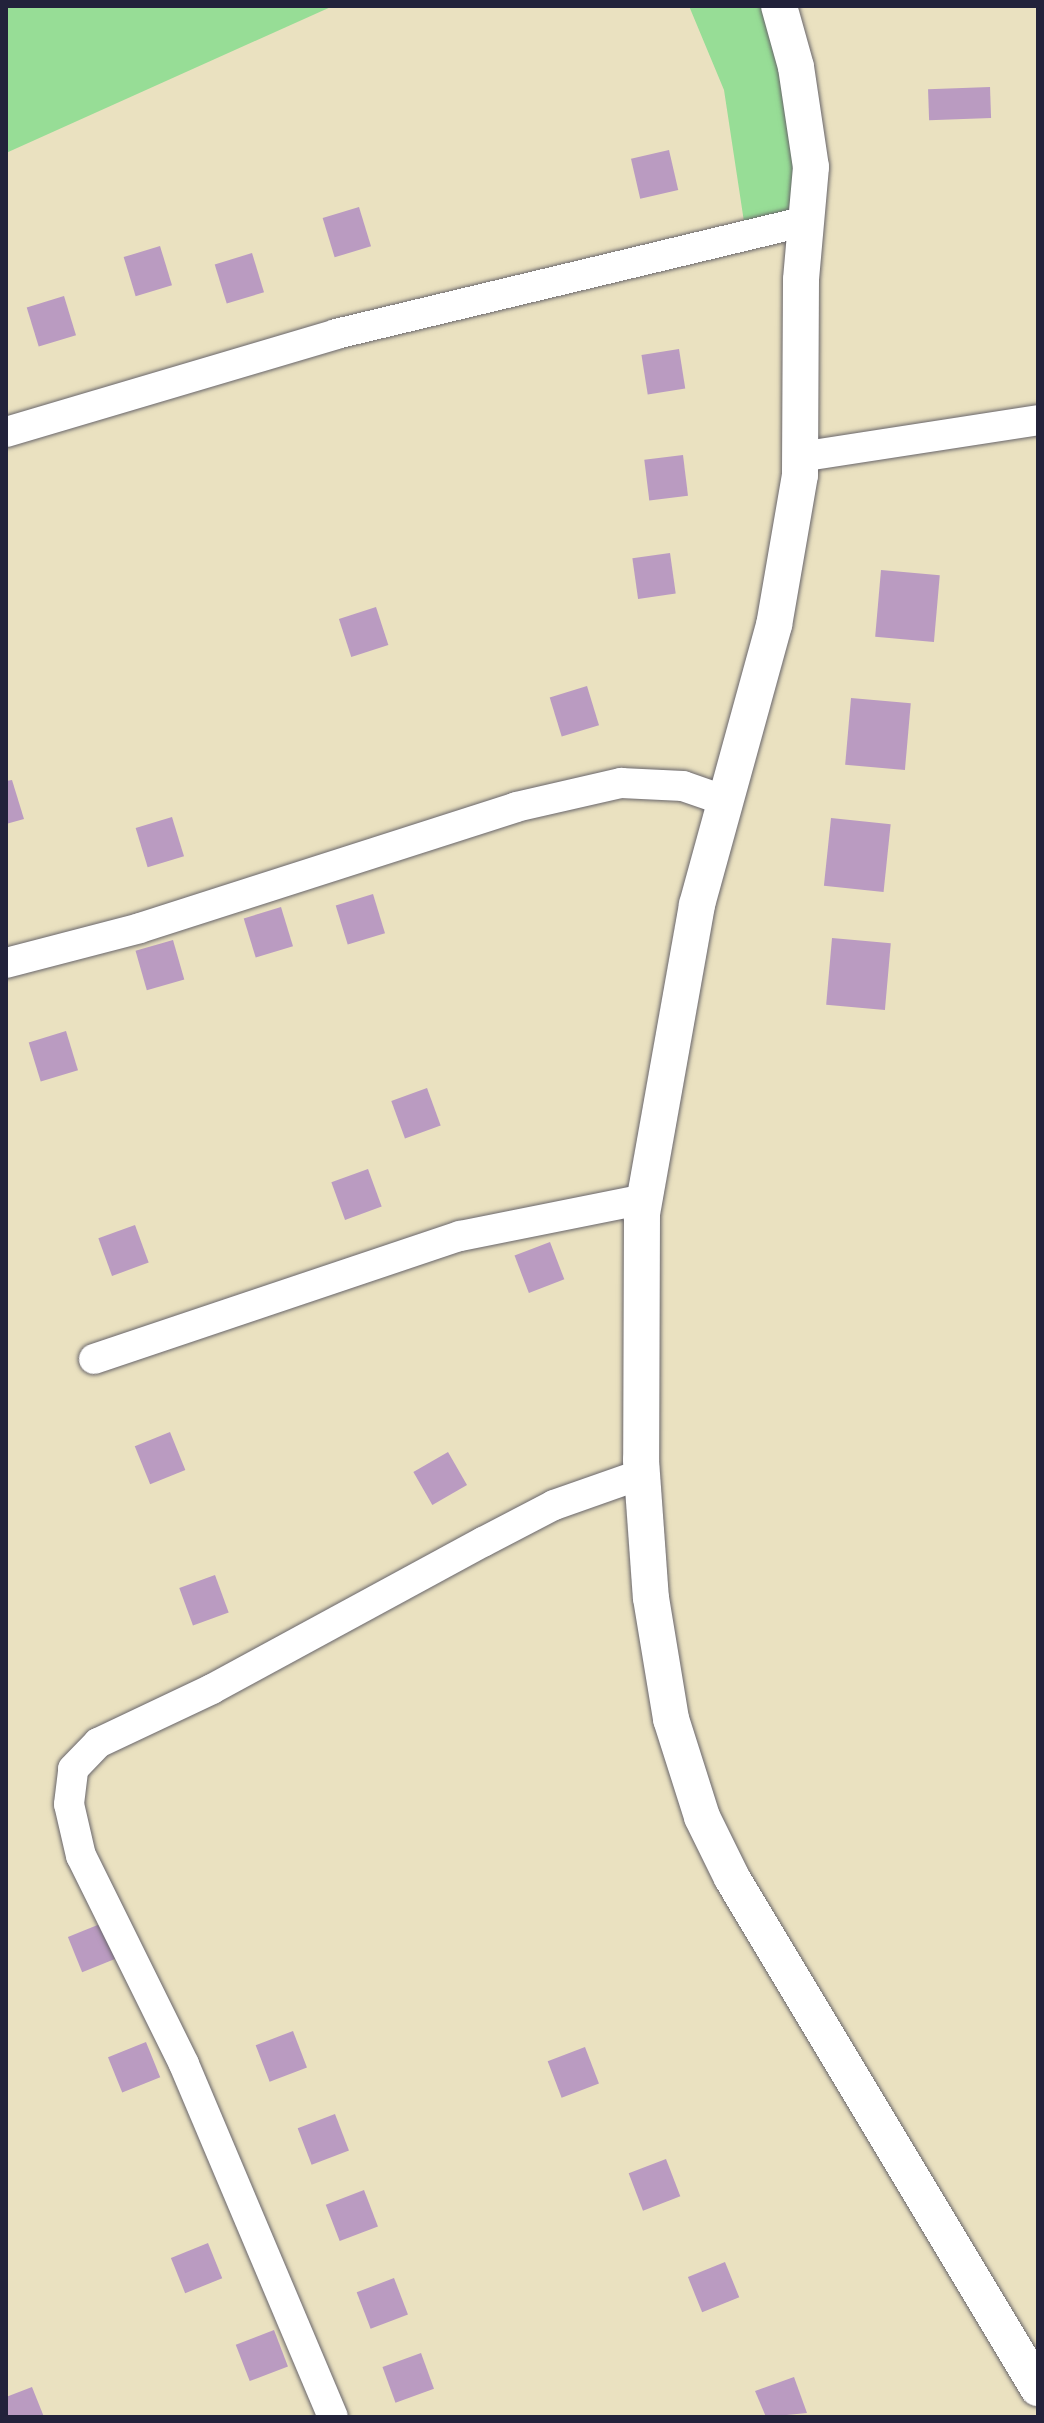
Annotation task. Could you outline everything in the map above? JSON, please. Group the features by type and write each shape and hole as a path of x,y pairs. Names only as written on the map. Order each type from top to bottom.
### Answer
{"street":[{"path":"779,6 796,67 811,167 806,221 800,457 774,625 697,905 645,1199 642,1474 651,1598 671,1719 702,1817 779,1962 1038,2388"},
{"path":"6,432 336,334 806,221"},
{"path":"800,457 1038,420"},
{"path":"6,963 140,928 516,807 621,783 683,786 726,801"},
{"path":"94,1359 460,1236 645,1199"},
{"path":"333,2417 184,2064 81,1856 69,1804 73,1769 98,1743 212,1689 497,1534 554,1505 642,1474"}],"green space":[{"path":"6,6 333,6 6,153"},
{"path":"689,6 779,6 806,221 746,235 724,90"}],"building":[{"path":"990,87 991,118 929,120 928,89"},
{"path":"669,150 678,190 640,199 631,159"},
{"path":"359,207 371,246 335,257 323,218"},
{"path":"160,246 172,285 136,296 124,257"},
{"path":"252,253 264,292 227,304 215,264"},
{"path":"64,296 76,335 39,347 27,307"},
{"path":"679,349 685,389 648,394 641,355"},
{"path":"683,455 688,496 649,500 644,460"},
{"path":"670,553 676,594 638,599 632,558"},
{"path":"881,570 940,575 934,642 875,637"},
{"path":"376,607 388,645 351,657 339,619"},
{"path":"587,686 599,725 562,737 550,697"},
{"path":"851,698 911,703 905,770 845,765"},
{"path":"12,780 24,819 6,824 6,781"},
{"path":"172,817 184,856 148,867 136,828"},
{"path":"831,818 891,824 884,892 824,886"},
{"path":"373,894 385,933 348,945 336,905"},
{"path":"281,907 293,946 256,958 244,918"},
{"path":"832,938 891,943 885,1010 826,1005"},
{"path":"173,940 184,979 147,990 136,951"},
{"path":"66,1031 78,1070 41,1082 29,1042"},
{"path":"427,1088 441,1126 405,1139 391,1101"},
{"path":"368,1169 382,1207 345,1220 331,1182"},
{"path":"135,1225 149,1263 112,1276 98,1238"},
{"path":"550,1242 564,1279 529,1293 515,1256"},
{"path":"170,1432 185,1470 150,1484 135,1446"},
{"path":"448,1452 467,1485 432,1505 413,1472"},
{"path":"215,1575 229,1613 193,1626 179,1588"},
{"path":"105,1922 119,1957 82,1972 68,1937"},
{"path":"293,2031 307,2067 270,2082 256,2045"},
{"path":"146,2042 160,2077 122,2093 108,2057"},
{"path":"585,2047 599,2083 562,2098 548,2061"},
{"path":"335,2114 349,2150 312,2165 298,2128"},
{"path":"666,2159 680,2196 643,2211 629,2173"},
{"path":"364,2190 378,2226 340,2241 326,2205"},
{"path":"208,2243 222,2278 185,2293 171,2258"},
{"path":"725,2262 739,2297 702,2312 688,2277"},
{"path":"394,2278 408,2314 371,2329 357,2292"},
{"path":"274,2330 288,2366 250,2381 236,2345"},
{"path":"421,2353 434,2389 395,2403 382,2367"},
{"path":"794,2377 807,2413 766,2417 755,2391"},
{"path":"32,2387 44,2417 6,2417 6,2397"}]}
